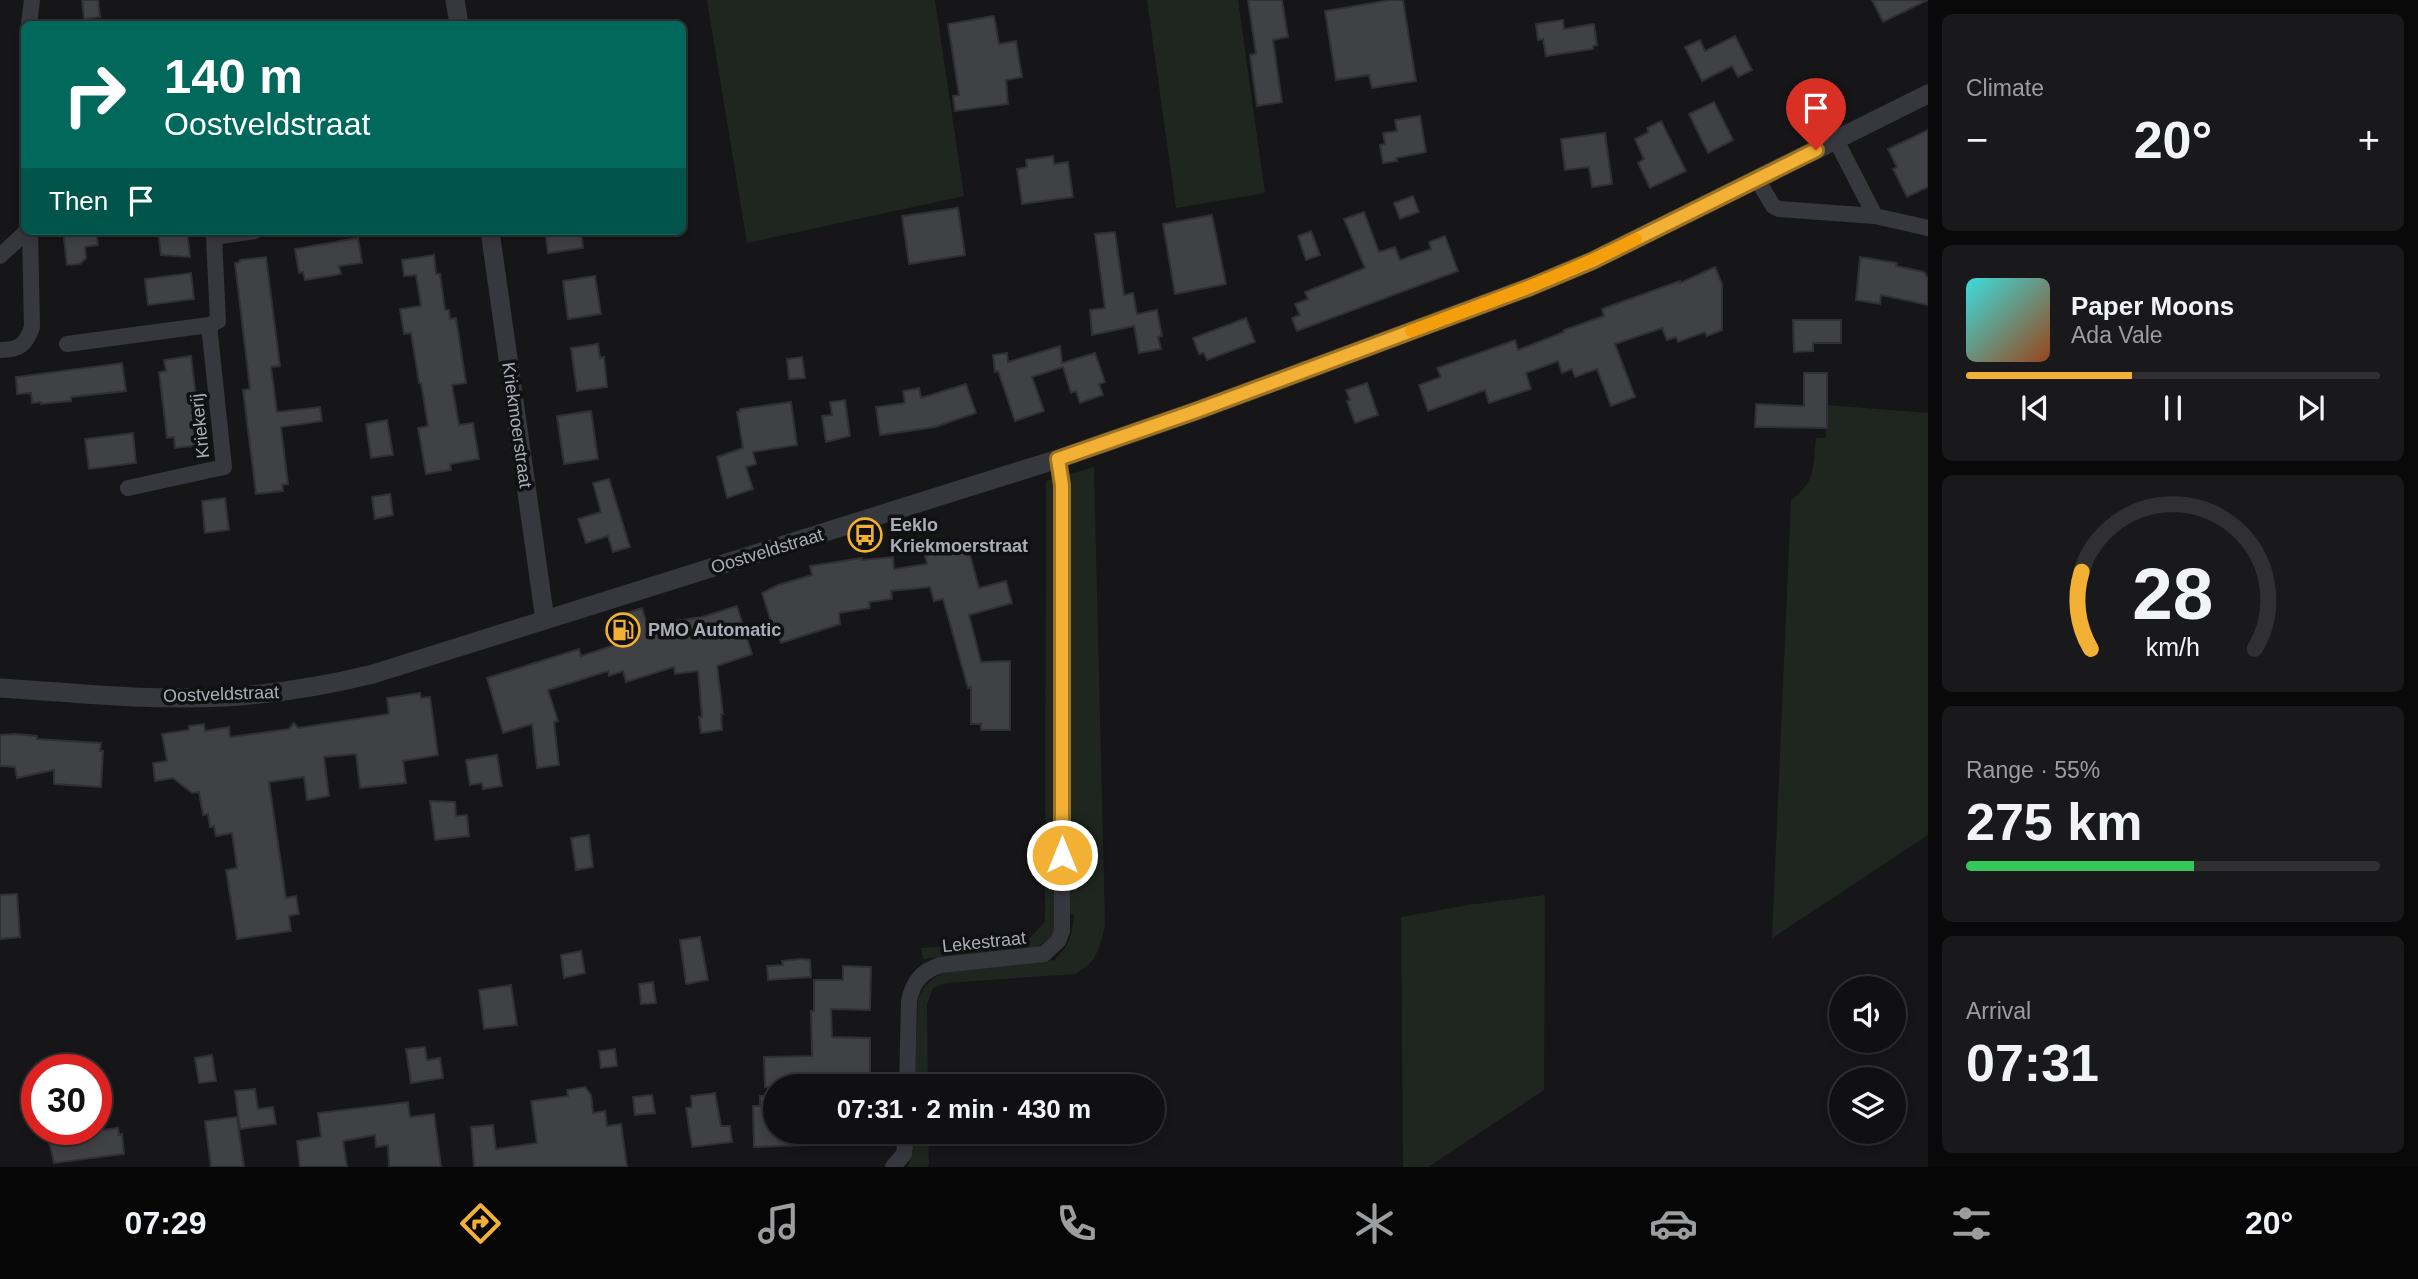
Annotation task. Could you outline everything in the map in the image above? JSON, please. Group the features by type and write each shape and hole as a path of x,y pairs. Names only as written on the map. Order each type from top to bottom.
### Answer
{"street":[{"path":"29,21 32,0"},
{"path":"455,0 458,21"},
{"name":"Oostveldstraat","path":"0,688 183,698 267,694 318,687 373,674 1058,459 1196,411 1530,287 1592,261 1928,94"},
{"path":"1836,140 1875,216"},
{"path":"1757,179 1773,206 1779,209 1875,216 1928,228"},
{"path":"0,256 24,235"},
{"path":"0,350 15,350 27,342 32,327 29,235"},
{"name":"Kriekerij","path":"128,488 223,467 209,325 218,321 214,237 228,235"},
{"name":"Kriekmoerstraat","path":"491,235 545,620"},
{"path":"67,344 209,325"},
{"name":"Lekestraat","path":"907,1074 911,988 926,969 1044,954 1058,941 1062,931 1062,485 1058,459"},
{"path":"893,1167 904,1154 905,1144"}],"shaded area":[{"path":"707,0 935,0 964,196 747,243"},
{"path":"1147,0 1238,0 1265,193 1176,208"},
{"path":"1827,405 1928,413 1928,835 1772,938 1791,500 1805,487 1812,473 1816,438 1826,438"},
{"path":"1094,467 1105,926 1093,960 1075,974 946,983 933,988 927,1004 928,1074 915,1074 918,1000 930,981 952,971 1055,960 1067,944 1071,933 1074,914 1059,915 1055,934 1039,946 1030,948 923,959 921,948 1027,941 1045,922 1046,481"},
{"path":"1545,895 1544,1090 1428,1167 1403,1167 1401,917"},
{"path":"913,1144 928,1144 927,1167 908,1167"}],"building":[{"path":"82,0 98,0 100,17 84,19"},
{"path":"1248,0 1282,0 1288,37 1273,40 1282,102 1257,106 1250,55 1256,54"},
{"path":"1403,0 1416,81 1372,88 1369,75 1336,80 1325,11"},
{"path":"1872,0 1928,0 1883,22"},
{"path":"994,16 999,44 1016,41 1022,77 1006,80 1008,104 955,111 953,96 959,95 948,24"},
{"path":"1563,20 1564,29 1594,24 1597,45 1593,46 1593,49 1546,56 1543,39 1538,40 1536,24"},
{"path":"1735,36 1752,70 1738,77 1732,66 1702,81 1685,47 1700,40 1705,51"},
{"path":"1714,102 1733,140 1708,153 1689,114"},
{"path":"1420,116 1426,152 1383,163 1380,145 1385,144 1383,133 1397,131 1395,120"},
{"path":"1661,121 1686,171 1650,188 1638,163 1644,159 1635,139 1649,132 1647,128"},
{"path":"1928,130 1928,187 1907,197 1893,169 1897,167 1888,149"},
{"path":"1605,133 1612,184 1592,187 1589,167 1565,170 1561,139"},
{"path":"1053,156 1054,164 1068,162 1073,197 1022,204 1017,169 1027,167 1026,160"},
{"path":"1413,196 1419,212 1400,219 1394,203"},
{"path":"958,208 965,255 909,264 902,216"},
{"path":"1364,212 1379,252 1395,247 1400,260 1431,249 1429,242 1445,236 1458,271 1297,331 1292,318 1300,315 1295,304 1308,299 1305,292 1365,268 1344,219"},
{"path":"1212,215 1226,284 1175,294 1163,224"},
{"path":"1311,231 1320,255 1306,260 1298,236"},
{"path":"1115,232 1124,295 1133,293 1137,314 1157,310 1162,336 1158,337 1161,349 1139,353 1134,326 1092,335 1090,310 1105,308 1095,234"},
{"path":"63,235 97,235 98,245 85,247 86,258 80,264 67,265"},
{"path":"158,235 187,235 190,257 161,255"},
{"path":"546,235 581,235 583,248 548,253"},
{"path":"358,238 362,263 339,266 341,274 305,280 303,272 299,273 295,249"},
{"path":"434,255 436,274 440,274 445,310 449,310 450,319 456,318 466,383 452,385 459,425 473,423 479,459 450,464 451,470 426,474 418,428 428,426 411,333 404,334 400,309 421,306 416,275 404,276 402,260"},
{"path":"266,257 280,366 271,367 277,412 320,407 322,421 281,427 288,484 282,485 283,491 256,494 243,390 250,389 235,263"},
{"path":"1860,257 1897,263 1896,266 1924,272 1928,278 1928,305 1881,295 1880,304 1856,300"},
{"path":"1715,267 1722,284 1722,330 1707,336 1705,332 1678,342 1676,337 1667,340 1662,328 1615,344 1635,397 1611,406 1597,369 1575,377 1572,369 1562,373 1558,361 1526,373 1531,389 1489,403 1485,390 1428,411 1419,385 1441,377 1437,368 1515,340 1518,350 1604,316 1602,309 1680,283"},
{"path":"191,273 194,299 148,305 145,279"},
{"path":"595,276 601,314 568,319 563,281"},
{"path":"1246,318 1255,342 1207,360 1204,353 1199,354 1193,338"},
{"path":"1793,320 1841,320 1841,343 1813,343 1813,351 1794,352"},
{"path":"598,344 600,358 604,357 607,387 577,391 571,348"},
{"path":"1060,346 1062,363 1095,353 1105,382 1099,384 1103,395 1080,403 1076,391 1071,393 1063,367 1032,377 1044,411 1015,421 998,371 995,372 993,355 1007,353 1008,362"},
{"path":"191,356 202,445 175,448 174,437 167,438 159,372 166,371 164,360"},
{"path":"802,357 805,378 789,379 787,359"},
{"path":"122,363 126,391 71,397 71,401 41,404 32,403 31,393 17,394 16,377"},
{"path":"1804,373 1827,373 1827,428 1755,427 1756,404 1804,406"},
{"path":"1367,383 1378,415 1355,423 1346,390"},
{"path":"966,384 976,413 935,427 880,435 876,407 905,403 903,391 919,388 921,398"},
{"path":"845,400 850,436 826,442 822,416 832,415 830,402"},
{"path":"791,402 797,445 753,452 756,464 746,467 753,489 727,498 717,457 743,448 737,412 740,412 740,409"},
{"path":"591,411 598,459 564,464 557,416"},
{"path":"387,420 393,455 371,458 366,424"},
{"path":"133,433 136,463 89,469 85,439"},
{"path":"609,479 630,547 613,552 608,536 586,543 578,519 601,512 593,483"},
{"path":"390,494 393,515 375,519 372,497"},
{"path":"225,498 229,530 205,533 202,501"},
{"path":"966,540 979,588 1006,581 1012,603 969,615 981,662 1010,661 1010,730 981,730 981,724 971,724 971,687 968,688 943,599 934,601 930,587 891,591 892,599 869,602 870,608 839,613 840,624 781,643 775,624 772,625 762,593 778,585 812,575 810,566 862,558 893,557 894,569 927,564 924,552"},
{"path":"737,606 752,654 717,666 723,714 722,730 701,733 698,671 675,674 674,667 626,682 623,671 609,676 608,671 548,690 558,721 554,722 559,765 537,768 532,724 503,733 487,678 579,649 581,656 615,645 613,640 617,639 611,618 642,608 647,625 702,617"},
{"path":"420,693 421,698 430,697 438,755 403,761 406,783 360,788 356,754 324,757 329,796 307,800 304,777 269,782 286,898 296,896 299,914 289,916 291,931 237,939 226,870 237,868 232,833 216,836 214,826 210,827 208,814 203,815 199,792 192,793 173,778 155,781 153,763 167,761 162,734 189,730 189,726 204,724 205,731 229,727 230,737 289,729 294,723 298,728 389,714 387,698"},
{"path":"0,735 37,736 37,739 101,743 101,787 54,784 54,770 17,778 15,767 0,766"},
{"path":"497,755 502,786 483,789 482,783 470,785 466,760"},
{"path":"430,801 455,802 456,816 467,815 469,836 435,840"},
{"path":"589,835 593,867 576,870 571,838"},
{"path":"17,894 20,937 0,939 0,895"},
{"path":"700,937 708,980 686,984 680,940"},
{"path":"581,951 585,973 564,978 561,955"},
{"path":"810,960 811,977 768,980 767,966 783,965 782,961"},
{"path":"843,966 871,967 870,1010 831,1009 832,1037 870,1038 870,1074 765,1074 764,1057 812,1056 811,1011 814,1011 814,980 843,980"},
{"path":"653,982 656,1003 641,1004 639,984"},
{"path":"511,985 517,1025 484,1029 479,990"},
{"path":"425,1047 427,1060 440,1058 443,1078 411,1083 406,1049"},
{"path":"615,1049 617,1066 601,1068 599,1051"},
{"path":"212,1055 216,1081 199,1083 195,1058"},
{"path":"585,1087 591,1095 593,1113 605,1111 607,1126 621,1124 627,1167 474,1167 471,1127 493,1125 496,1149 537,1143 531,1101 568,1096 567,1090"},
{"path":"255,1089 258,1109 273,1107 276,1124 240,1129 235,1091"},
{"path":"715,1093 721,1126 730,1126 732,1142 692,1147 686,1108 692,1107 691,1096"},
{"path":"652,1095 655,1113 635,1115 633,1097"},
{"path":"760,1096 763,1096 763,1144 808,1145 754,1147 753,1106 760,1106"},
{"path":"408,1102 410,1117 434,1114 441,1167 389,1167 388,1145 376,1147 375,1135 343,1141 347,1167 300,1167 297,1141 321,1137 318,1113"},
{"path":"237,1117 244,1167 211,1167 205,1121"},
{"path":"118,1128 119,1135 122,1134 124,1154 54,1163 50,1145 112,1145 112,1129"}],"slow traffic":[{"path":"1411,331 1530,287 1636,239"}],"place":[{"name":"Eeklo Kriekmoerstraat","path":"865,535"},
{"name":"PMO Automatic","path":"623,630"}],"route":[{"path":"1062,855 1062,485 1058,459 1196,411 1530,287 1592,261 1816,150"}]}
